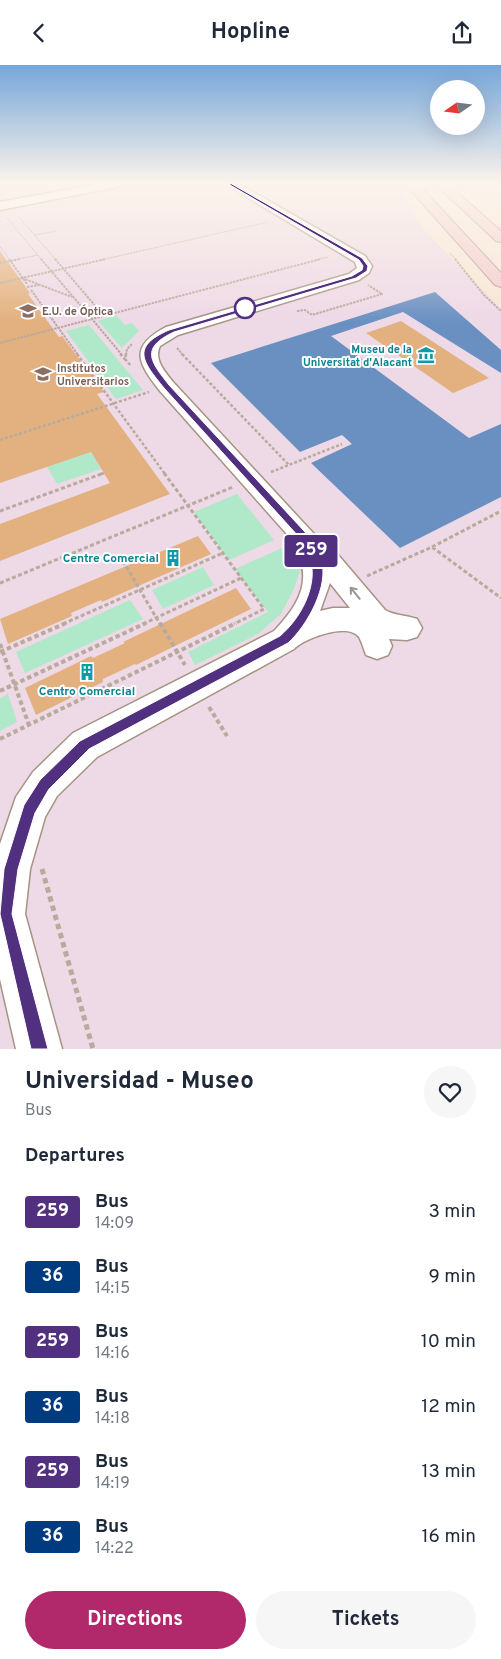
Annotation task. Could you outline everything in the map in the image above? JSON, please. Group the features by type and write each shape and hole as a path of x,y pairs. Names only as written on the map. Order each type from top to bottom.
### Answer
{"highway":[{"path":"453,230 501,282"},
{"path":"482,230 498,243"},
{"path":"485,230 498,243"}],"street":[{"path":"310,230 360,259 365,266 364,271 354,277 172,331 158,337 152,342 148,350 149,365 166,387 302,535 315,544 375,618 390,627 406,629"},
{"path":"39,1049 5,914 11,869 29,810 45,784 85,745 284,639 293,632 307,609 318,580 316,560 302,535"},
{"path":"293,632 340,619 357,620 371,629 377,646"}],"path":[{"path":"17,230 125,359"},
{"path":"30,230 104,316"},
{"path":"0,283 233,230"},
{"path":"35,235 56,231"},
{"path":"0,247 264,609 0,739"},
{"path":"0,263 38,255"},
{"path":"0,343 335,255"},
{"path":"22,278 73,297"},
{"path":"28,287 39,285"},
{"path":"290,314 305,311 312,315 382,294 367,285"},
{"path":"182,353 289,465"},
{"path":"0,440 152,391"},
{"path":"270,472 342,444"},
{"path":"0,511 104,473"},
{"path":"0,583 233,487"},
{"path":"361,579 432,547 501,511"},
{"path":"432,547 501,598"},
{"path":"1,652 223,553"},
{"path":"123,561 156,619 186,666"},
{"path":"0,691 241,578"},
{"path":"0,644 1,652 29,725"},
{"path":"206,701 227,736"},
{"path":"38,858 93,1049"}],"shaded area":[{"path":"0,230 425,230 501,309 501,1049 0,1049"}],"green space":[{"path":"116,315 125,325 132,323 139,331 122,348 98,321"},
{"path":"89,325 143,390 116,399 66,331"},
{"path":"91,452 101,469 57,484 47,467"},
{"path":"237,494 274,540 229,560 194,512"},
{"path":"282,548 296,551 301,568 294,589 281,614 258,634 195,665 188,652 268,612 235,569"},
{"path":"203,567 214,585 163,609 152,590"},
{"path":"130,600 143,619 25,673 16,652"},
{"path":"8,694 17,722 0,731 0,698"}],"water":[{"path":"435,292 501,350 501,373 403,312 331,336 469,438 501,424 501,497 400,548 311,463 352,444 342,435 300,452 211,363"}],"building":[{"path":"0,251 59,337 62,336 104,392 97,394 170,494 0,561 0,524 110,483 91,452 0,483"},
{"name":"Museu de la Universitat d'Alacant","path":"401,321 489,378 453,393 366,333"},
{"path":"198,536 211,554 102,602 101,600 71,613 72,616 8,644 0,619"},
{"name":"Centro Comercial","path":"236,588 251,609 103,679 103,682 36,715 25,688 91,656 93,658 125,643 123,642"}],"bus line":[{"name":"259","path":"39,1049 5,914 11,869 29,810 45,784 64,763 85,745 284,639 293,632 307,609 318,580 316,560 302,535 166,387 149,365 148,357 148,350 152,342 172,331 362,274 365,266 360,259 310,230"}],"place":[{"name":"E.U. de Óptica","path":"28,311"},
{"name":"Museu de la Universitat d'Alacant","path":"426,355"},
{"name":"Institutos Universitarios","path":"43,374"},
{"name":"Centre Comercial","path":"173,558"},
{"name":"Centro Comercial","path":"87,672"}]}
